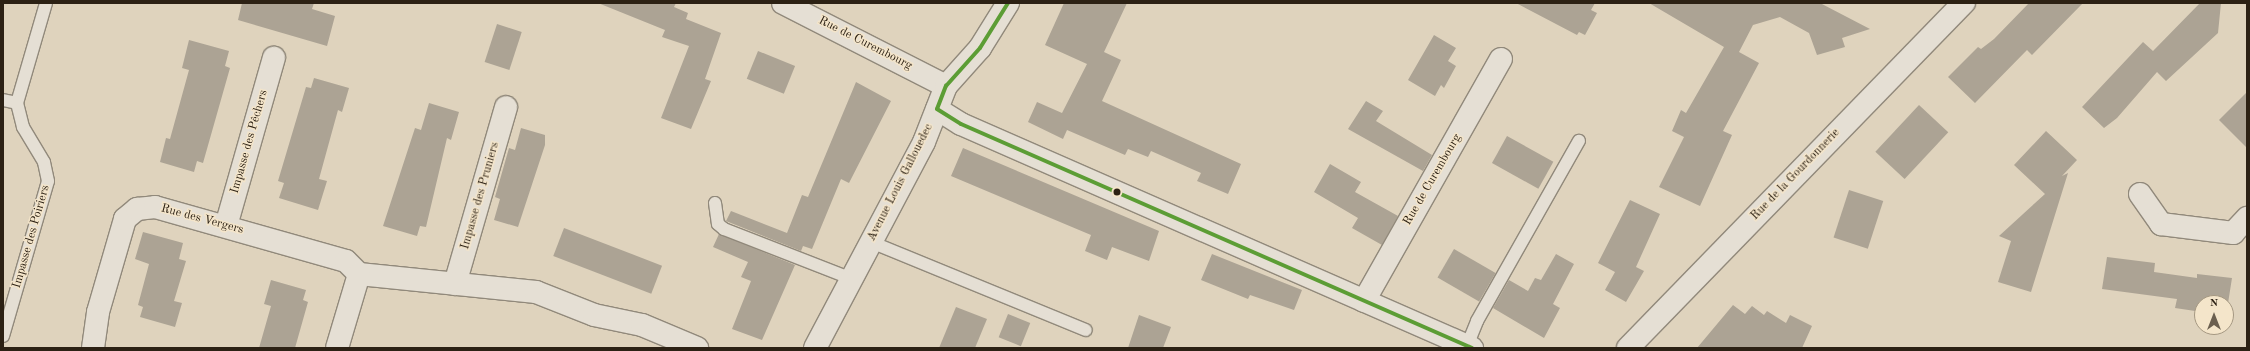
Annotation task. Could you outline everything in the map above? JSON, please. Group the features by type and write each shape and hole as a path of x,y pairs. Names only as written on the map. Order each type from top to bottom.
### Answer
{"street":[{"name":"Avenue Louis Gallouedec","path":"815,348 924,142 946,86 980,48 1008,3"},
{"name":"Rue de la Gourdonnerie","path":"1628,348 1964,3"},
{"name":"Rue de Curembourg","path":"787,4 946,86"},
{"name":"Impasse des Pêchers","path":"226,226 274,58"},
{"name":"Rue de Curembourg","path":"1364,301 1501,59"},
{"name":"Impasse des Pruniers","path":"455,284 506,107"},
{"path":"937,109 961,124 1470,347"},
{"path":"2140,194 2161,224 2242,229"},
{"name":"Rue des Vergers","path":"93,348 98,312 124,219 137,209 155,207 226,226 346,261 360,274"},
{"path":"337,348 360,274 536,292 594,315 642,325 697,348"}],"lane":[{"name":"Impasse des Poiriers","path":"3,336 48,181 44,162 23,127 18,103 46,3"},
{"path":"3,100 18,103"},
{"path":"1470,347 1477,321 1579,140"},
{"path":"715,203 718,224 724,229 852,279"},
{"path":"871,242 1086,330"}],"building":[{"path":"242,3 314,3 312,9 335,16 327,46 238,20"},
{"path":"598,3 676,3 674,7 688,13 686,19 721,33 705,79 711,81 691,129 661,118 689,46 662,37 665,30"},
{"path":"1064,3 1127,3 1104,52 1121,60 1102,101 1241,164 1228,194 1197,181 1201,173 1151,151 1148,157 1128,149 1125,155 1067,130 1063,139 1028,122 1037,102 1062,113 1087,64 1045,45"},
{"path":"1516,3 1595,3 1591,10 1597,13 1585,35 1579,32 1577,35"},
{"path":"1649,3 1820,3 1870,29 1842,38 1845,47 1817,55 1809,33 1780,17 1753,25 1739,52 1759,63 1723,131 1732,135 1700,206 1659,187 1684,137 1672,131 1681,110 1686,113 1724,47"},
{"path":"2029,3 2083,3 2032,55 2027,50 1975,103 1948,77 1978,47 1981,49 1994,39"},
{"path":"2200,3 2221,3 2218,33 2166,81 2157,72 2117,118 2104,128 2082,107 2143,42 2153,51"},
{"path":"497,24 522,32 509,70 485,62"},
{"path":"1434,35 1456,48 1448,61 1456,66 1444,88 1441,85 1435,96 1408,80"},
{"path":"189,40 229,51 225,66 230,68 203,163 197,161 194,172 160,162 166,138 170,139 189,70 182,68"},
{"path":"758,51 795,66 784,94 747,79"},
{"path":"314,78 349,88 342,112 338,110 319,179 327,181 318,210 279,198 284,183 278,181 306,87 311,88"},
{"path":"856,82 891,101 849,183 841,179 812,249 803,246 801,251 726,221 731,211 787,233 802,195 808,197"},
{"path":"2247,92 2247,148 2219,120"},
{"path":"1366,101 1383,111 1376,121 1432,155 1423,171 1348,129"},
{"path":"429,103 459,112 451,140 447,138 426,227 420,226 417,236 383,226 415,128 421,130"},
{"path":"1919,105 1948,132 1905,179 1875,152"},
{"path":"521,128 545,135 545,145 518,227 494,220 500,199 495,197 509,148 515,150"},
{"path":"2046,131 2077,160 2062,176 2068,173 2031,292 1998,282 2011,241 1999,236 2045,194 2014,165"},
{"path":"1507,136 1553,162 1538,189 1492,163"},
{"path":"963,148 1159,231 1149,261 1112,247 1107,260 1085,251 1091,235 951,176"},
{"path":"1330,164 1361,182 1355,192 1398,216 1382,245 1352,228 1358,218 1314,192"},
{"path":"1849,190 1883,201 1868,249 1834,238"},
{"path":"1630,200 1660,214 1636,267 1644,271 1626,302 1605,290 1615,272 1598,263"},
{"path":"564,228 662,266 651,294 553,256"},
{"path":"143,232 183,243 179,259 186,261 174,301 182,303 175,327 140,317 143,307 138,305 149,264 135,259"},
{"path":"719,234 795,265 762,340 732,329 751,281 741,277 748,262 713,247"},
{"path":"1454,249 1496,273 1479,302 1438,278"},
{"path":"1212,254 1302,290 1294,310 1250,295 1248,299 1201,280"},
{"path":"1556,254 1574,264 1553,304 1560,308 1544,338 1493,308 1509,280 1528,291 1535,278 1541,280"},
{"path":"2107,257 2155,263 2154,272 2197,278 2197,274 2232,278 2229,295 2194,295 2194,311 2175,308 2177,299 2102,289"},
{"path":"271,280 306,290 303,300 308,302 295,348 259,348 271,306 264,304"},
{"path":"1733,305 1745,314 1752,306 1764,315 1767,311 1786,323 1790,315 1812,326 1802,348 1697,348"},
{"path":"956,307 987,319 975,348 939,348"},
{"path":"1008,314 1030,323 1021,346 999,337"},
{"path":"1139,315 1171,327 1163,348 1128,348"}],"transit line":[{"path":"937,109 946,86 980,48 1008,3"},
{"path":"937,109 961,124 1472,348"}]}
